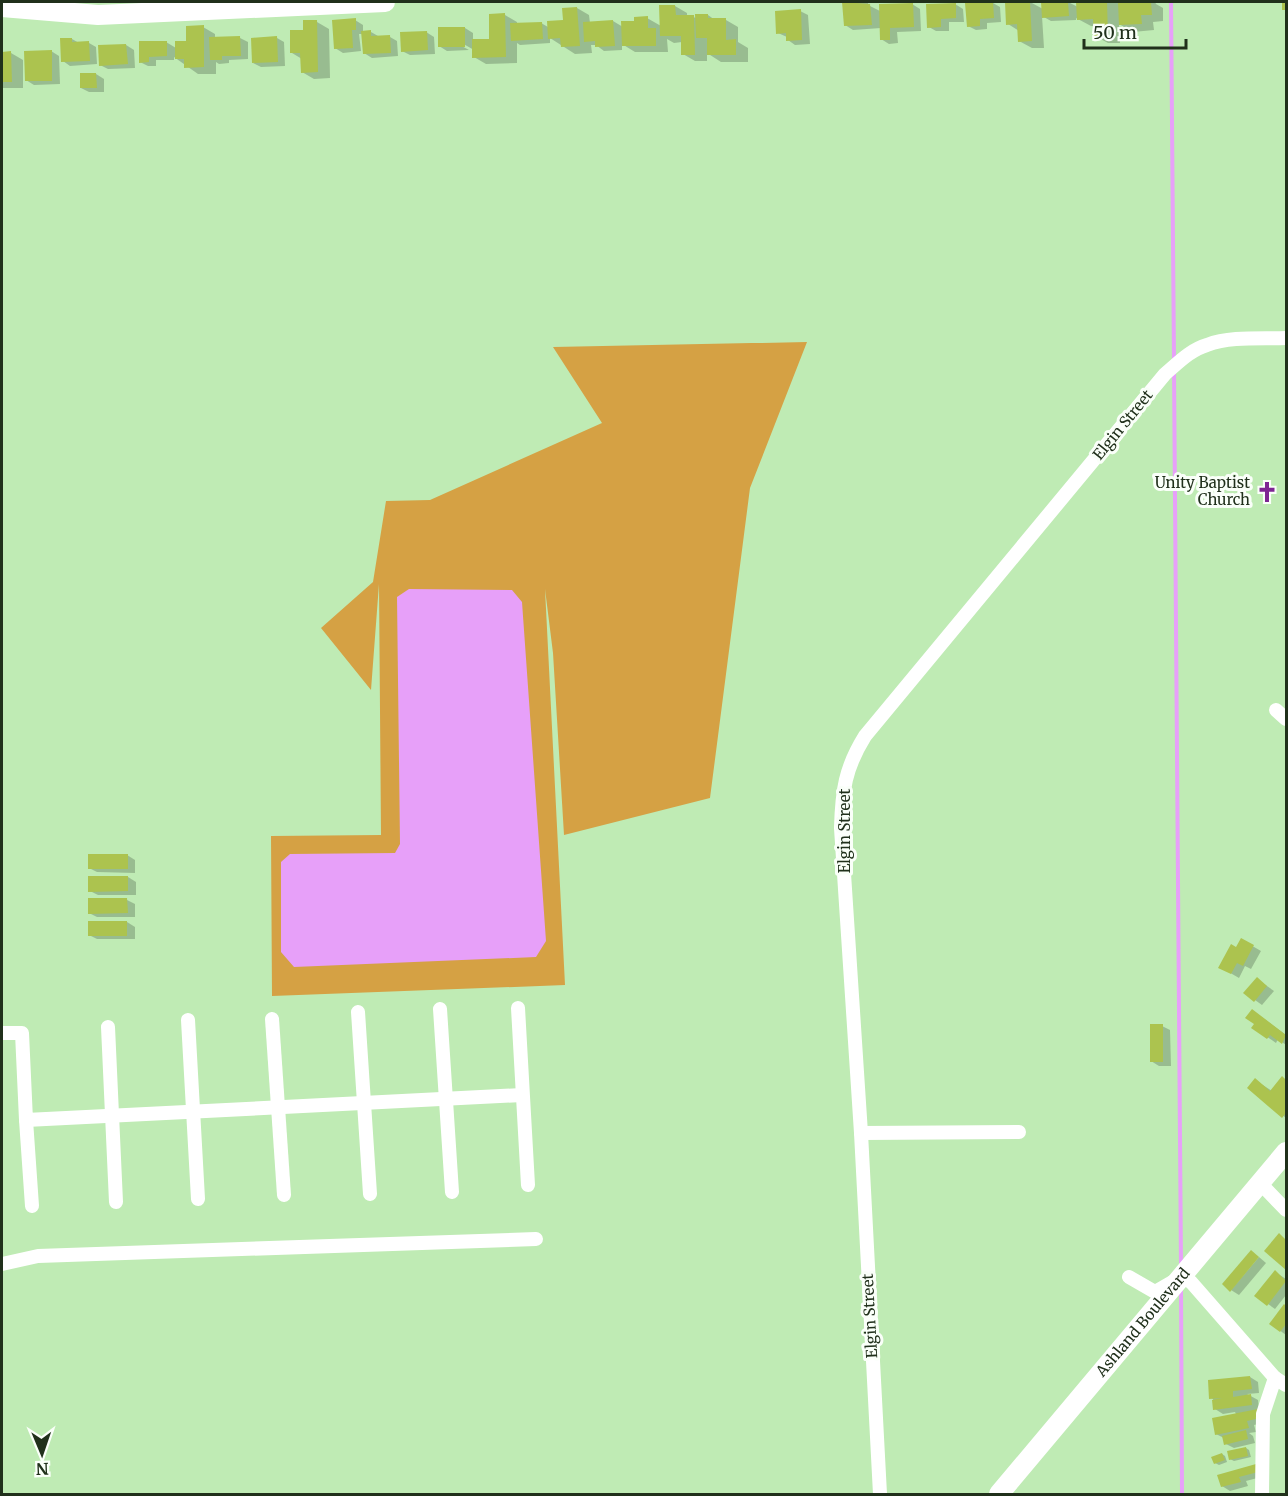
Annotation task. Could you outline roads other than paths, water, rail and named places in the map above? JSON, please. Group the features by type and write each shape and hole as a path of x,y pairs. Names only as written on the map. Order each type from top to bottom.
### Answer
{"street":[{"path":"2,7 98,8 385,2"},
{"name":"Elgin Street","path":"880,1494 842,828 842,797 846,775 854,755 880,718 1165,374 1188,354 1208,344 1287,338"},
{"path":"518,1008 528,1185"},
{"path":"440,1009 452,1192"},
{"path":"358,1012 370,1194"},
{"path":"272,1019 284,1195"},
{"path":"188,1020 198,1199"},
{"path":"108,1027 117,1202"},
{"path":"2,1033 22,1033 32,1206"},
{"path":"26,1120 522,1095"},
{"path":"861,1133 1019,1132"},
{"name":"Ashland Boulevard","path":"999,1494 1287,1152"},
{"path":"1260,1183 1287,1210"},
{"path":"2,1264 38,1256 536,1239"},
{"path":"1129,1277 1155,1292 1181,1277 1191,1282 1281,1382 1263,1414 1262,1494"}],"waterway":[{"path":"1171,2 1174,360"},
{"path":"1174,370 1181,1266"},
{"path":"1181,1288 1182,1494"}],"place":[{"name":"Unity Baptist Church","path":"1267,492"}]}
